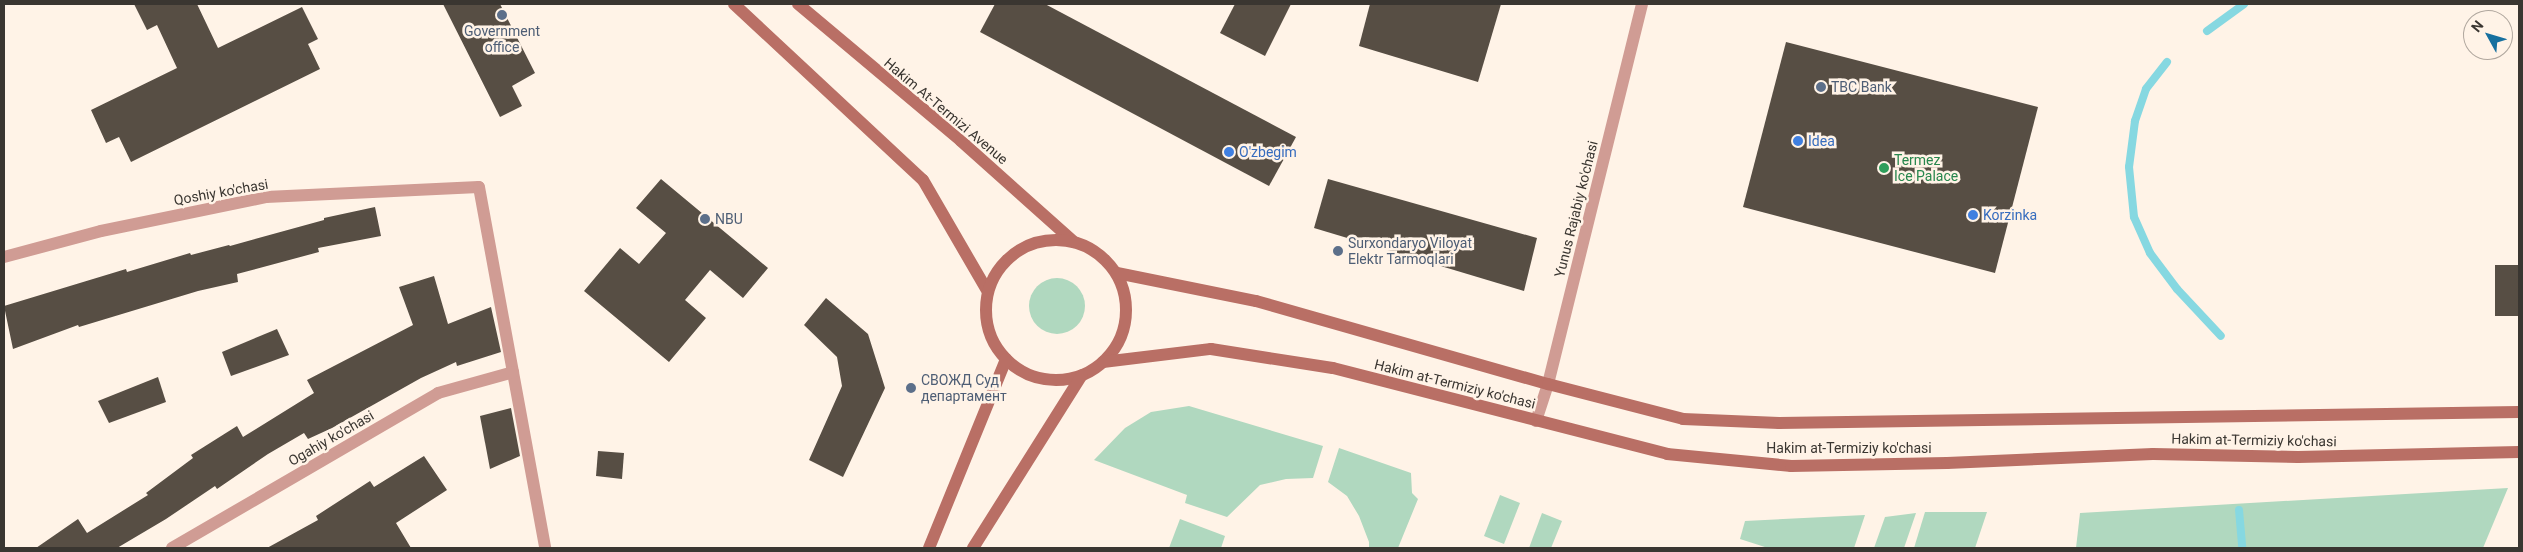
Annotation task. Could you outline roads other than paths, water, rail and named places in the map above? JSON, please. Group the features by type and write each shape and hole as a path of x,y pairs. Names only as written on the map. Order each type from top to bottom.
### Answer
{"main road":[{"path":"734,4 923,180 988,292"},
{"name":"Hakim At-Termizi Avenue","path":"798,4 961,141 1074,242"},
{"path":"1052,239 1074,242 1091,248 1105,259 1117,273 1125,296 1126,320 1118,344 1103,362 1082,375 1062,380 1042,379 1022,372 1006,360 992,340 986,316 988,292 997,272 1012,256 1024,248 1052,239"},
{"name":"Hakim at-Termiziy ko'chasi","path":"1117,273 1256,300 1548,384 1683,419 1779,423 2519,412"},
{"name":"Hakim at-Termiziy ko'chasi","path":"1103,362 1210,349 1332,368 1667,454 1791,466 1947,463 2153,454 2298,457 2519,452"},
{"path":"929,548 1006,360"},
{"path":"973,548 1082,375"}],"street":[{"name":"Yunus Rajabiy ko'chasi","path":"1536,421 1548,384 1642,4"},
{"name":"Qoshiy ko'chasi","path":"4,257 101,231 266,198 479,188 513,372"},
{"name":"Ogahiy ko'chasi","path":"172,548 438,393 513,372"},
{"path":"513,372 545,548"}],"waterway":[{"path":"2207,31 2244,4"},
{"path":"2167,62 2146,89 2135,121 2129,167 2134,217 2150,253 2177,289 2221,336"},
{"path":"2239,510 2242,548"}],"place":[{"name":"Government office","path":"502,15"},
{"name":"TBC Bank","path":"1821,87"},
{"name":"Idea","path":"1798,141"},
{"name":"O'zbegim","path":"1229,152"},
{"name":"Termez Ice Palace","path":"1884,168"},
{"name":"Korzinka","path":"1973,215"},
{"name":"NBU","path":"705,219"},
{"name":"Surxondaryo Viloyat Elektr Tarmoqlari","path":"1338,251"},
{"name":"СВОЖД Суд департамент","path":"911,388"}]}
